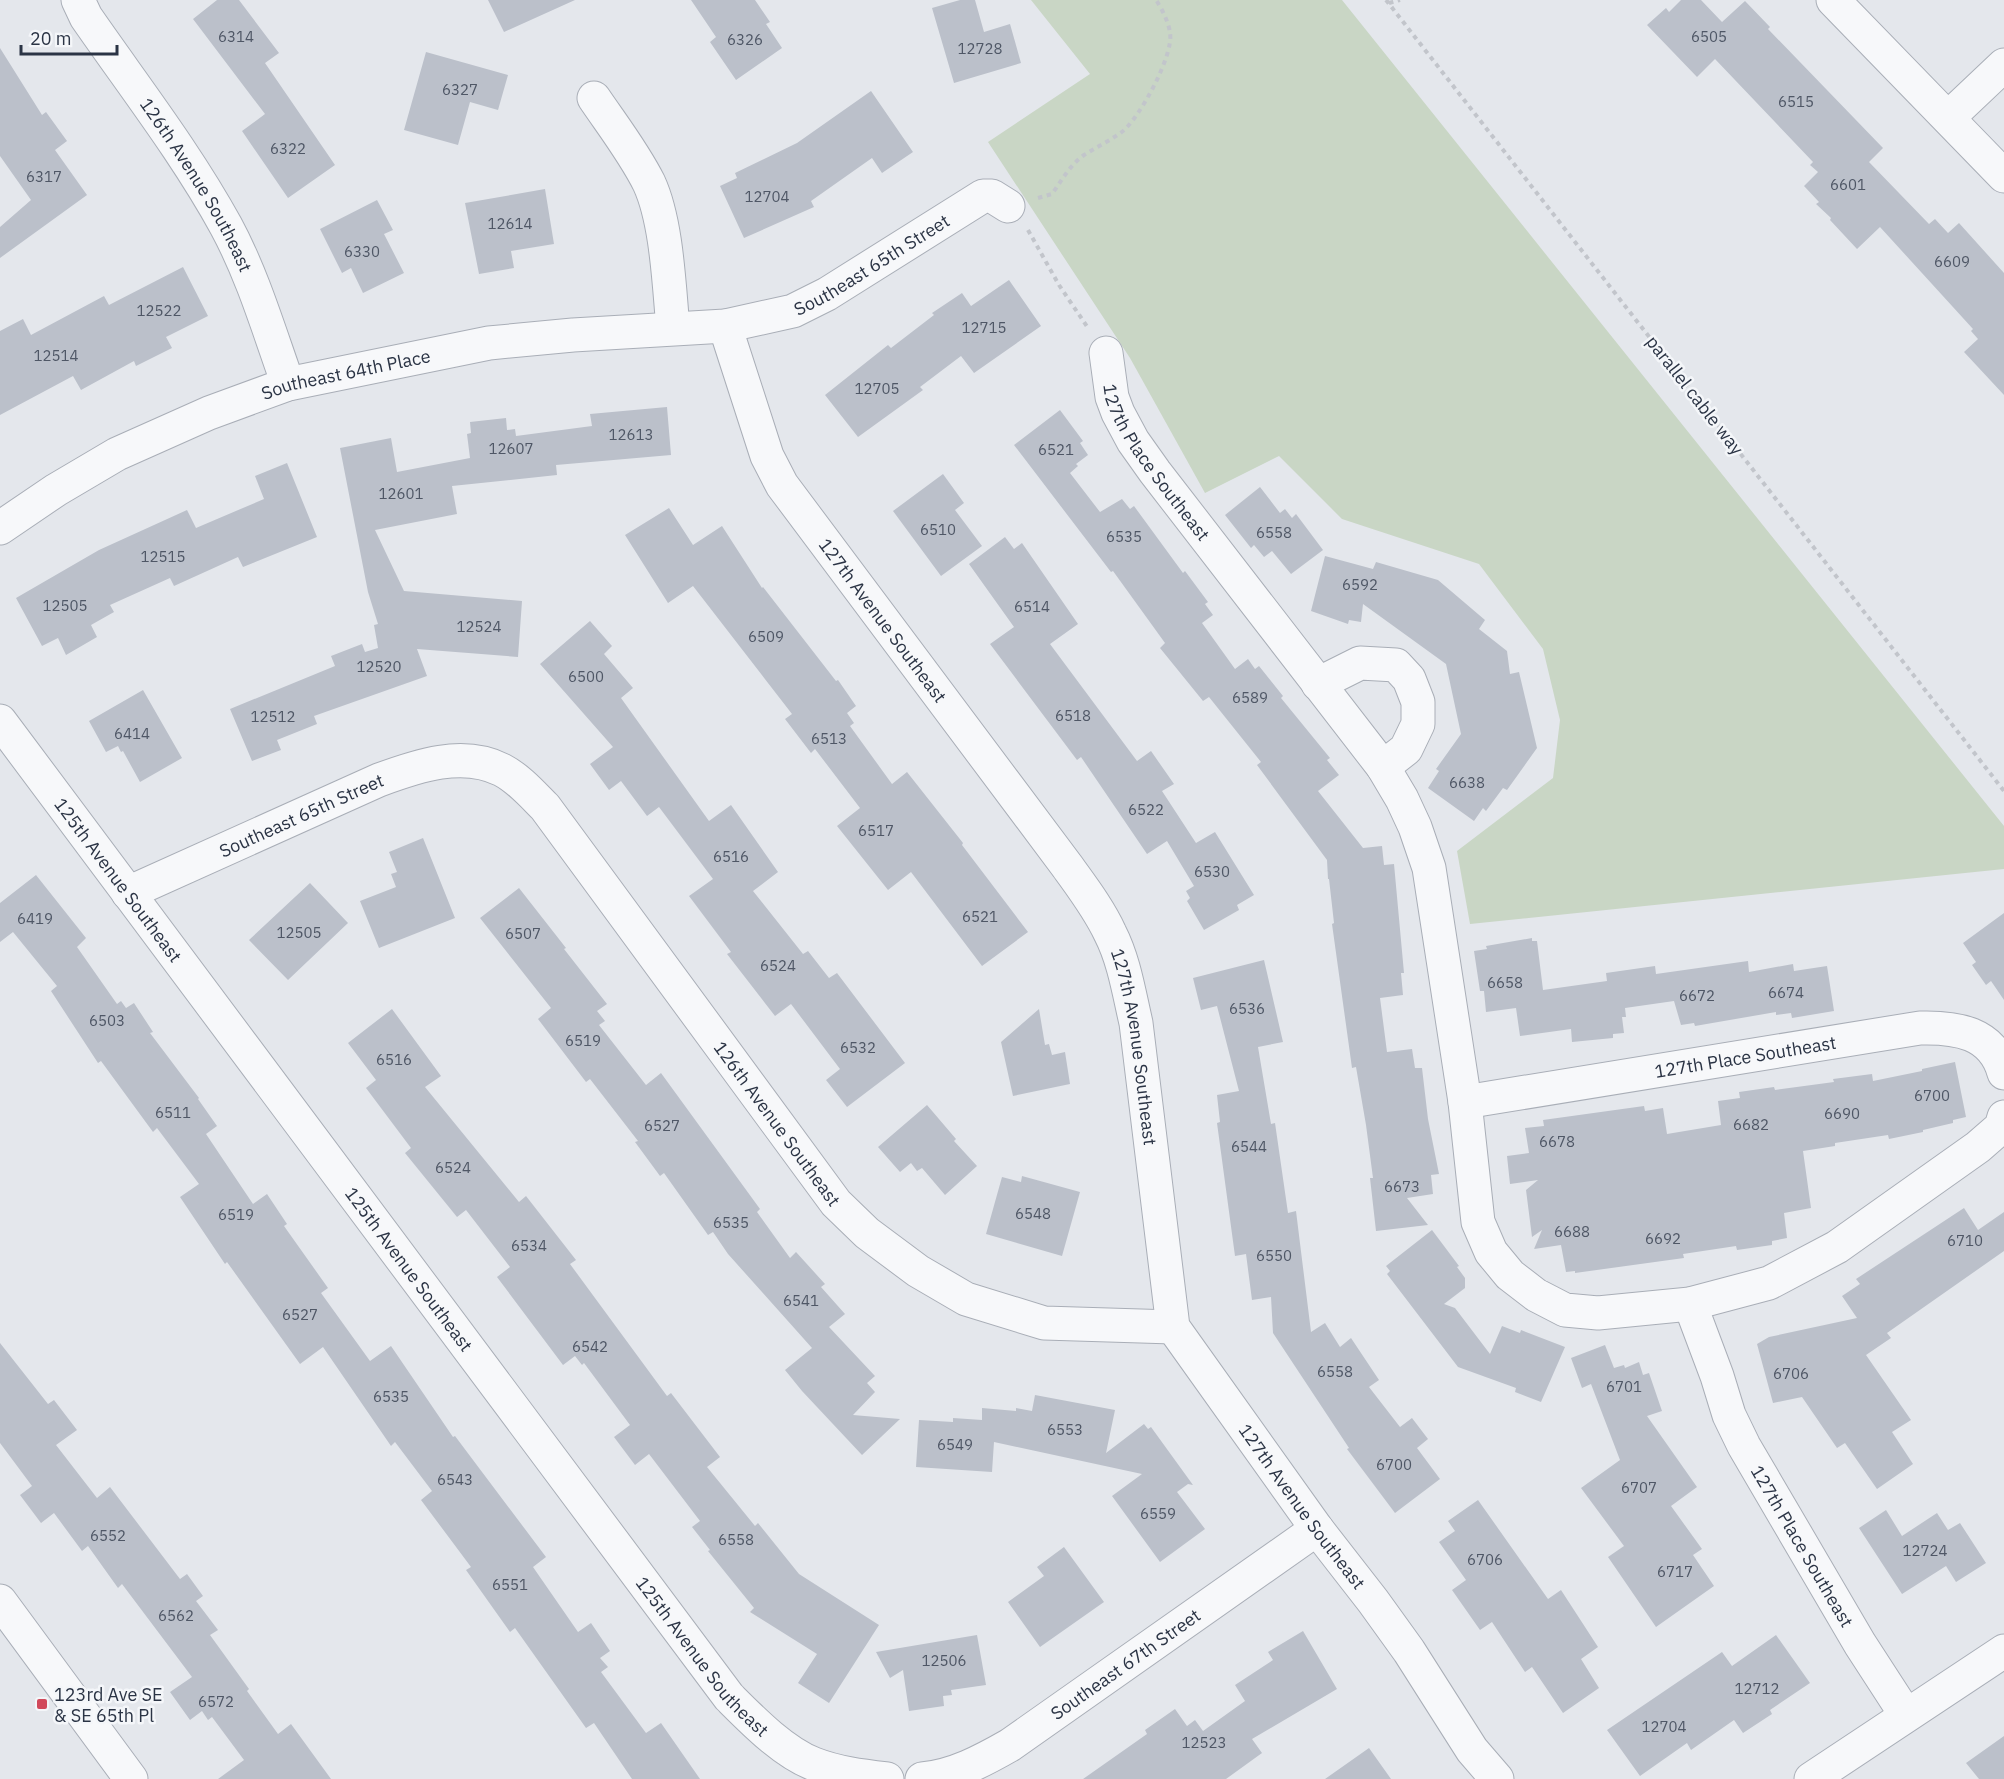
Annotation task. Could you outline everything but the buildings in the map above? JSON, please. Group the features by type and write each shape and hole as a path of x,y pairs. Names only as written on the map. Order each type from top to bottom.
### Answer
{"street":[{"name":"126th Avenue Southeast","path":"78,0 86,17 193,172 226,226 250,277 288,384"},
{"path":"1833,0 2004,176"},
{"path":"1949,117 2004,65"},
{"path":"594,98 632,152 650,185 666,256 673,328"},
{"name":"Southeast 65th Street","path":"725,326 793,311 827,294 982,196 992,196 1017,215"},
{"name":"Southeast 64th Place","path":"0,528 56,490 117,454 209,413 288,384 489,343 725,326"},
{"name":"127th Avenue Southeast","path":"725,326 767,456 782,486 1067,866 1089,896 1111,934 1126,979 1136,1023 1173,1328 1317,1529 1409,1651 1472,1750 1497,1779"},
{"name":"127th Place Southeast","path":"1106,353 1112,397 1134,441 1162,482 1383,767 1415,827 1430,868 1465,1102 1478,1222 1491,1252 1510,1275 1536,1295 1565,1310 1598,1314 1690,1304 1769,1282 1837,1247 1978,1147 2001,1128 2004,1117"},
{"path":"1318,684 1359,663 1396,665 1409,679 1418,702 1418,724 1406,749 1383,767"},
{"name":"125th Avenue Southeast","path":"0,721 729,1697 779,1743 813,1764 854,1775 887,1779"},
{"name":"Southeast 65th Street","path":"128,893 379,780 422,764 452,761 482,763"},
{"name":"126th Avenue Southeast","path":"482,763 502,770 522,783 545,807 836,1203 867,1233 918,1271 966,1299 1011,1313 1044,1323 1173,1328"},
{"name":"127th Place Southeast","path":"1465,1102 1920,1028 1947,1027 1972,1034 1990,1047 2004,1073"},
{"name":"127th Place Southeast","path":"1690,1304 1729,1415 1744,1446 1860,1644 1906,1715"},
{"name":"Southeast 67th Street","path":"922,1779 936,1778 976,1764 1010,1745 1317,1529"},
{"path":"0,1601 131,1779"},
{"path":"1811,1779 2004,1651"}],"path":[{"path":"1106,353 1059,285 1017,215 1052,194 1069,168 1083,156 1125,130 1145,105 1164,61 1171,35 1156,0"},
{"path":"1387,2 1400,0"},
{"name":"parallel cable way","path":"1387,2 2004,791"}],"green space":[{"path":"1031,0 1342,0 2004,826 2004,869 1470,924 1457,851 1553,778 1560,720 1543,649 1479,564 1342,519 1279,456 1205,493 1130,358 988,142 1090,74"}],"place":[{"name":"123rd Ave SE & SE 65th Pl","path":"42,1704"}]}
